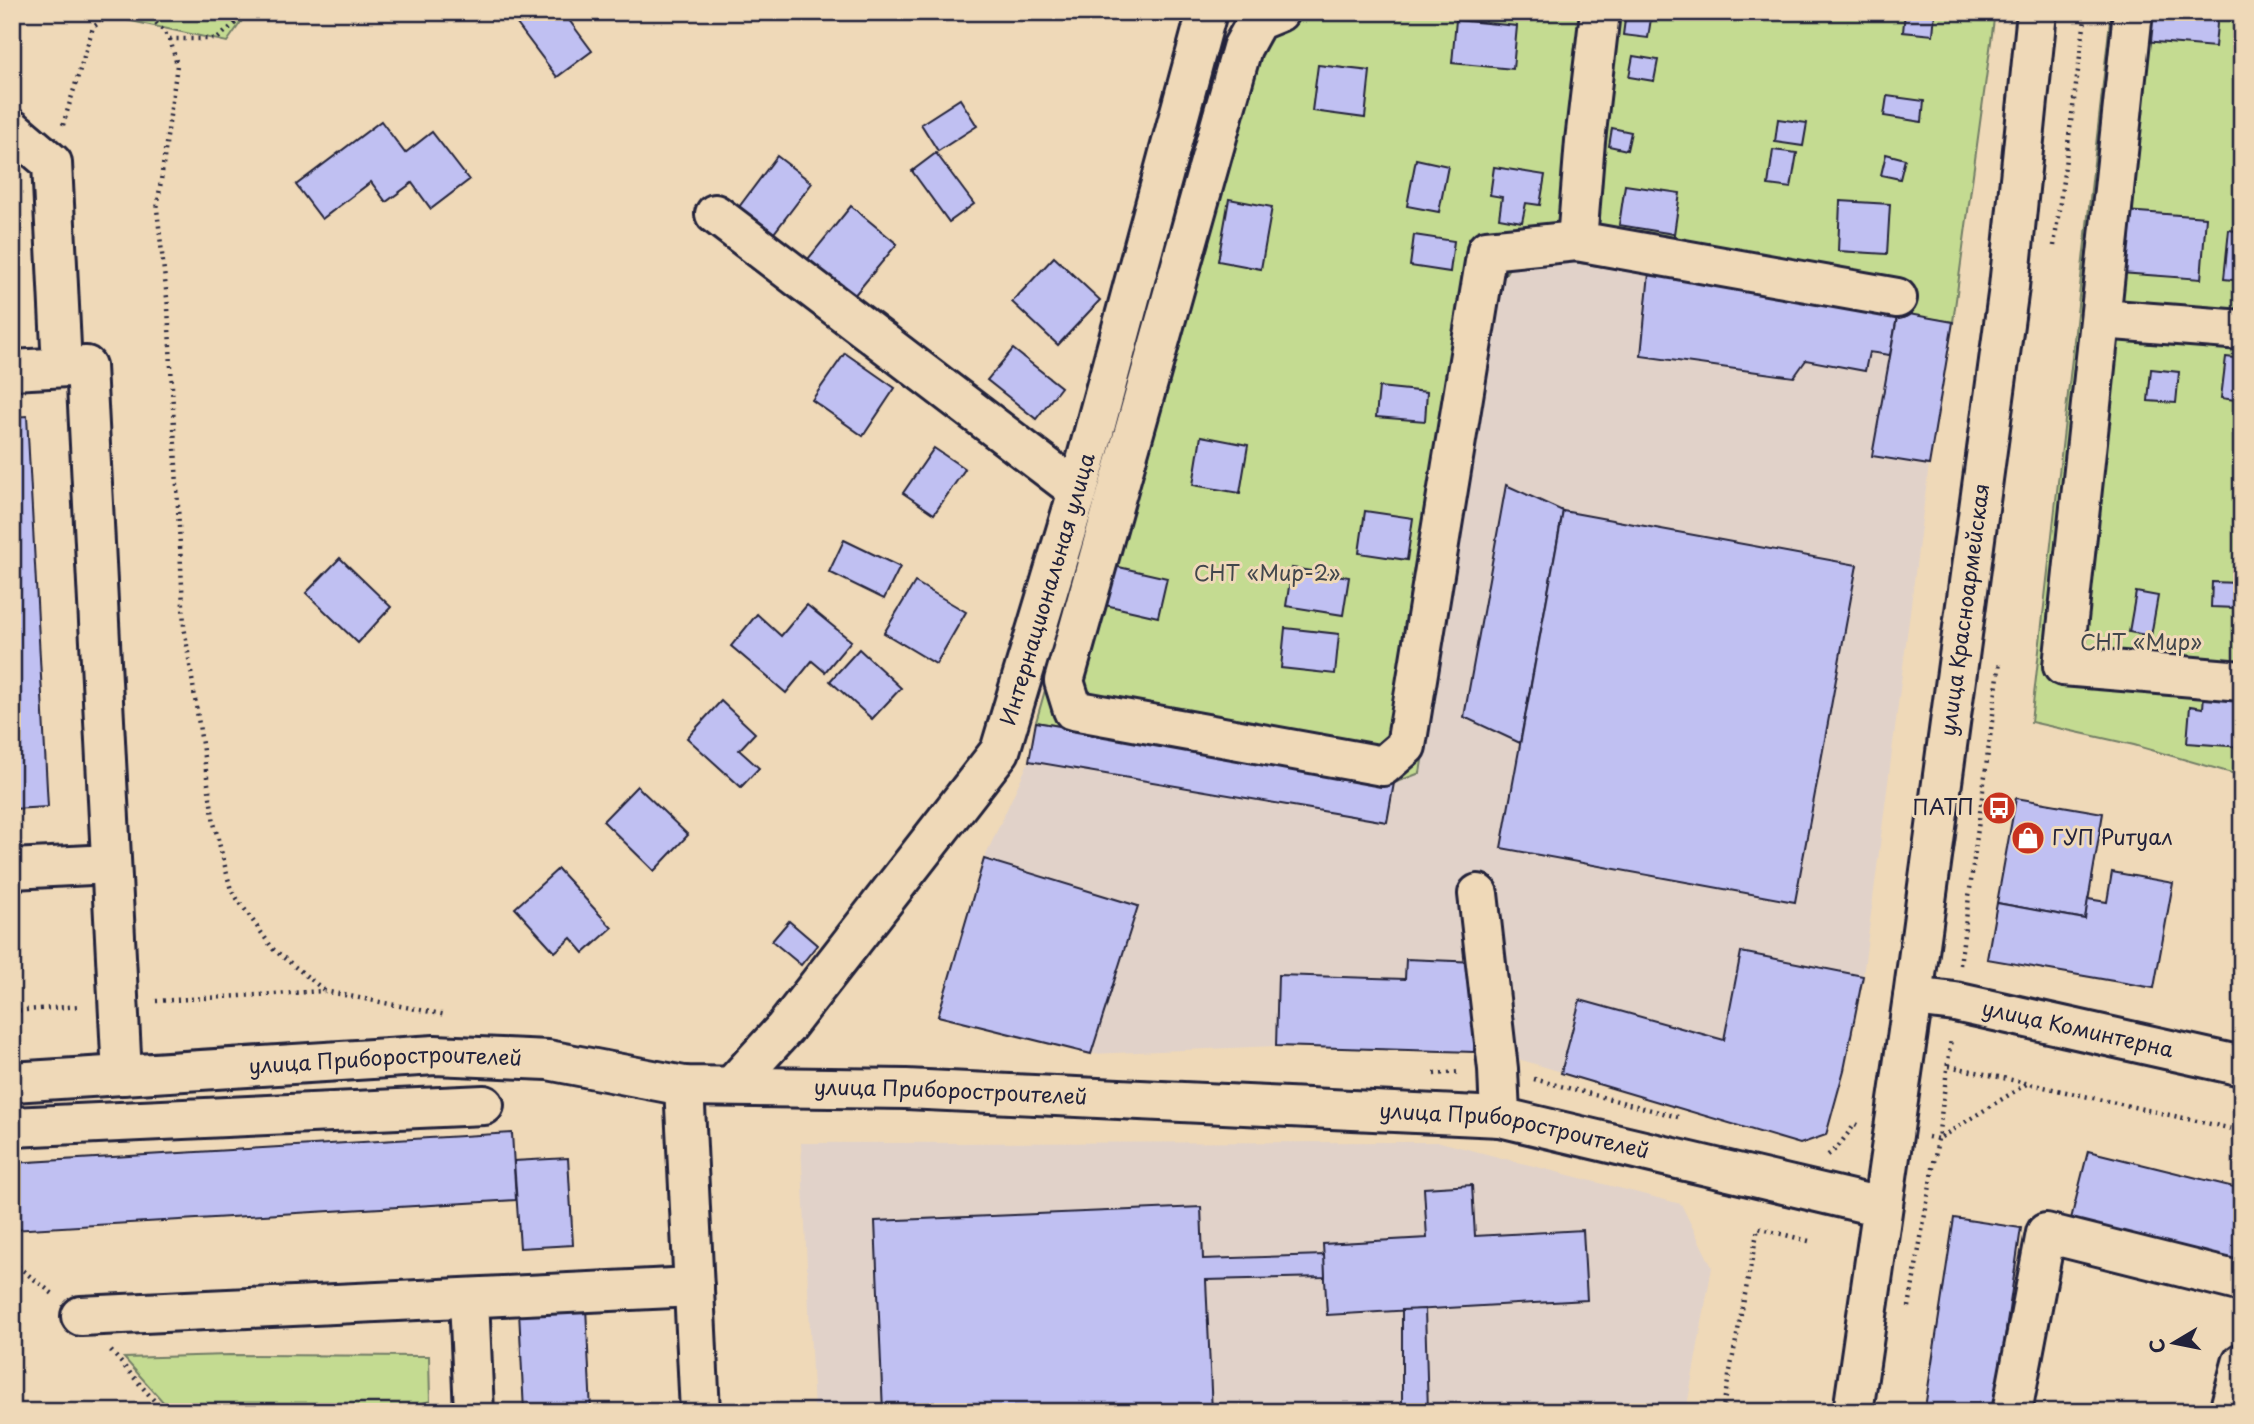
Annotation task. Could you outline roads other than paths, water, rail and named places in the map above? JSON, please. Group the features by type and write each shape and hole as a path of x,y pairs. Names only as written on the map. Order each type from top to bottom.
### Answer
{"street":[{"name":"Интернациональная улица","path":"732,1086 785,1028 1000,751 1078,491 1208,12"},
{"path":"1279,12 1257,21 1242,48 1064,681 1073,710 1383,766 1406,746 1487,250 1577,241 1897,298"},
{"path":"1577,241 1600,12"},
{"name":"улица Красноармейская","path":"1853,1412 1913,997 2009,287 2037,12"},
{"path":"2133,12 2063,666 2242,681"},
{"path":"12,129 52,163 62,367"},
{"path":"715,214 1078,491"},
{"path":"2101,319 2242,330"},
{"path":"12,370 86,366 122,1074"},
{"path":"12,869 111,864"},
{"path":"1478,894 1500,1117"},
{"name":"улица Коминтерна","path":"1913,997 1955,1002 2242,1066"},
{"name":"улица Приборостроителей","path":"12,1082 435,1055 548,1060 684,1086 906,1089 1500,1117 1881,1207"},
{"path":"684,1086 700,1412"},
{"path":"12,1127 484,1105"},
{"path":"2012,1412 2046,1233 2242,1282"},
{"path":"81,1316 694,1287"},
{"path":"469,1298 474,1412"},
{"path":"2228,1412 2242,1363"}],"place":[{"name":"ПАТП","path":"1999,808"},
{"name":"ГУП Ритуал","path":"2028,838"}],"park label":[{"name":"СНТ «Мир-2»","path":"1267,574"},
{"name":"СНТ «Мир»","path":"2141,643"}]}
